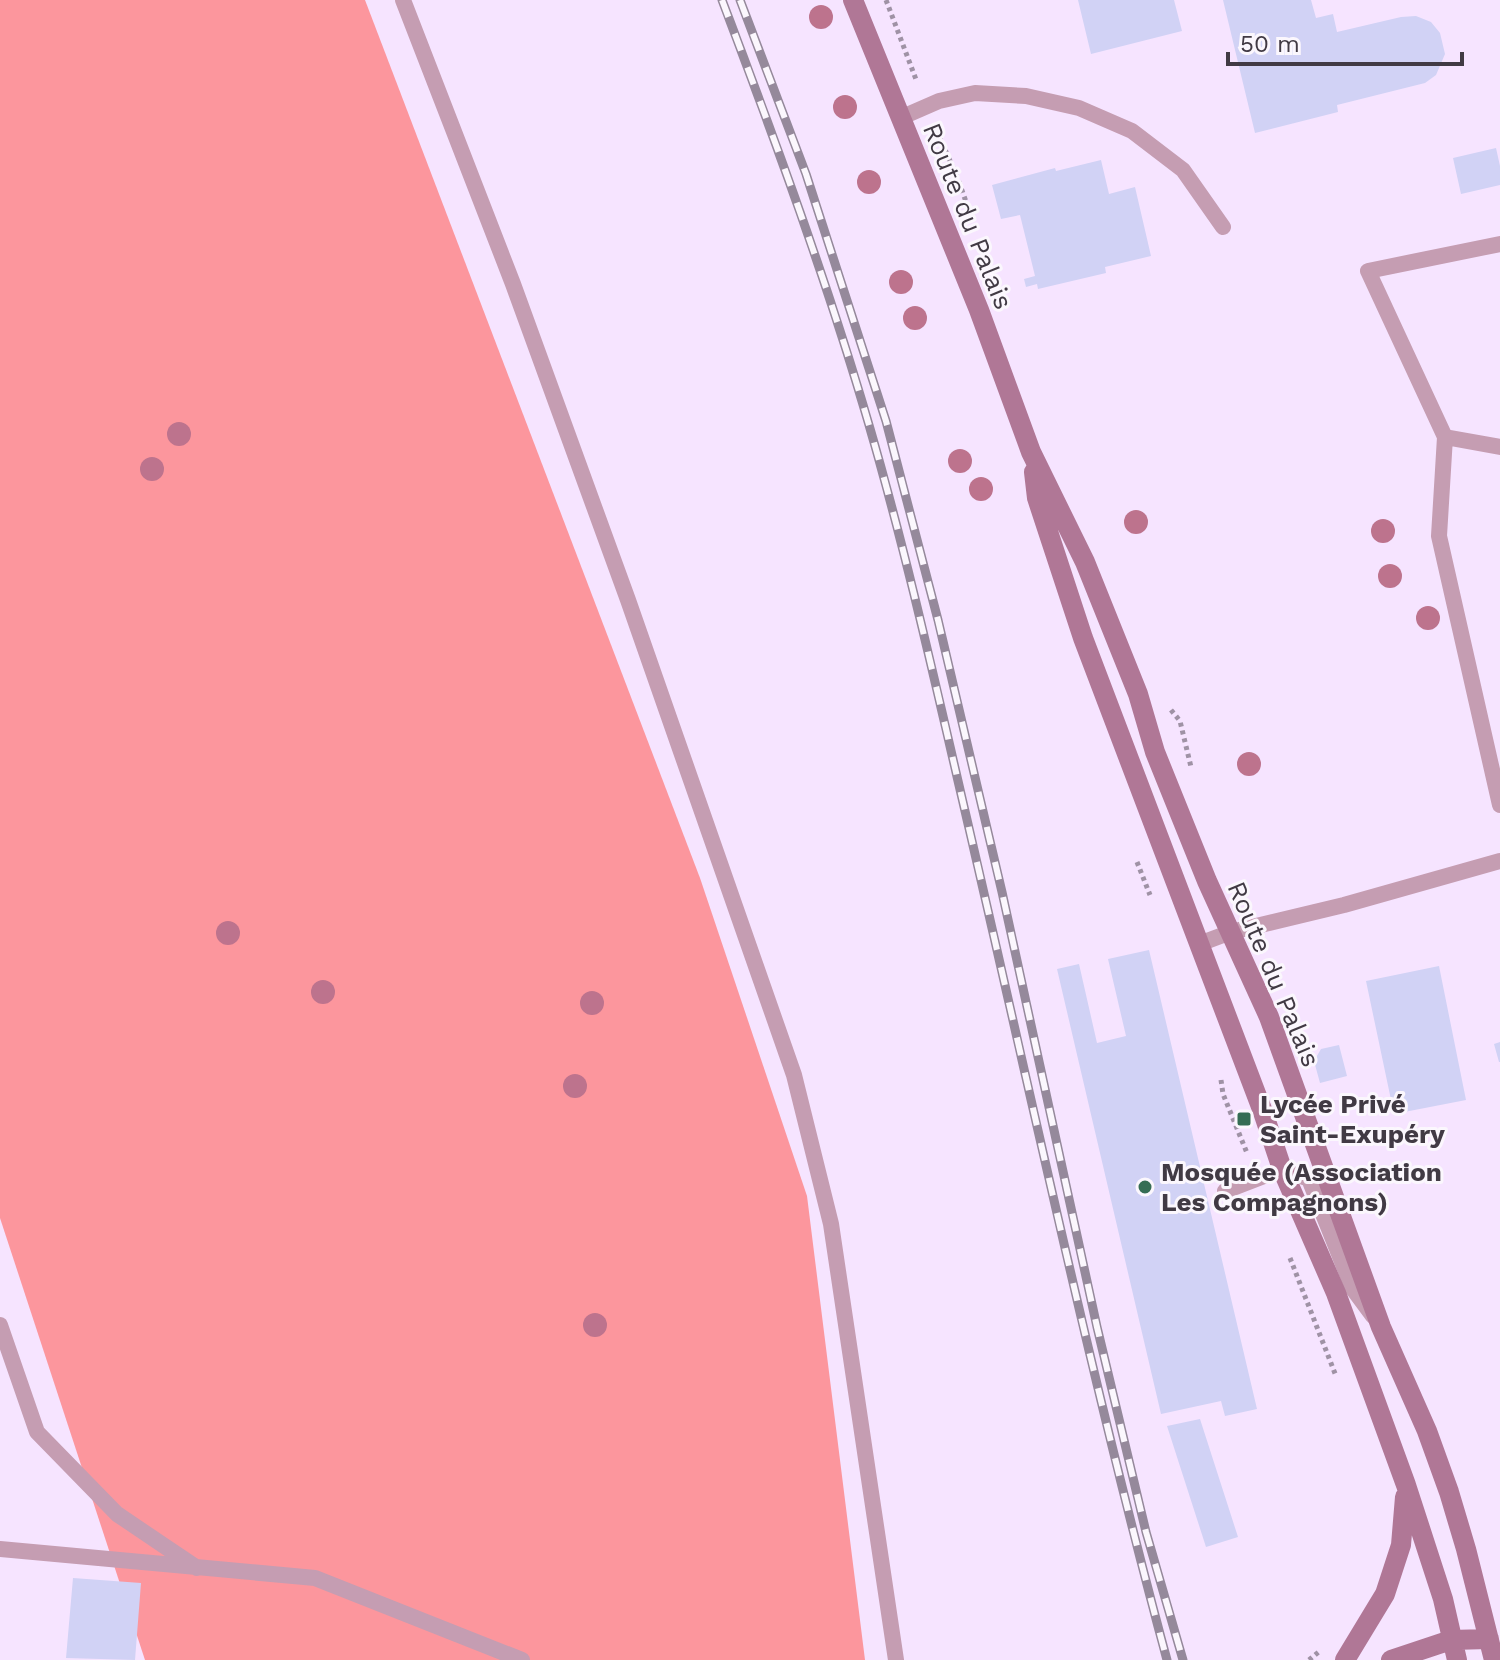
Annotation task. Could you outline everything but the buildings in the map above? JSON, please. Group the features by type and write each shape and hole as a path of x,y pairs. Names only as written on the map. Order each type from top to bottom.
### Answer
{"main road":[{"name":"Route du Palais","path":"853,0 979,310 1031,452 1085,562 1138,694 1155,752 1187,832 1269,1017 1381,1327 1427,1431 1449,1492 1494,1660"},
{"name":"Route du Palais","path":"1031,452 1037,498 1083,638 1282,1169 1336,1293 1406,1485 1443,1599 1454,1650"},
{"path":"1345,1660 1385,1594 1401,1545 1406,1485"},
{"path":"1391,1660 1454,1650 1489,1639"},
{"path":"1470,1660 1489,1639"}],"lane":[{"path":"403,0 513,284 628,600 794,1075 831,1224 896,1660"},
{"path":"900,118 939,101 975,93 1026,96 1079,108 1132,131 1183,170 1223,227"},
{"path":"1500,244 1368,271 1445,437 1439,536 1500,805"},
{"path":"1445,437 1500,447"},
{"path":"1199,944 1231,932 1344,905 1500,861"},
{"path":"1225,1191 1282,1169 1309,1179 1353,1289 1381,1327"},
{"path":"0,1325 37,1432 117,1514 198,1568"},
{"path":"0,1549 315,1578 522,1660"}],"path":[{"path":"1137,862 1154,906"},
{"path":"1216,1066 1223,1094 1258,1178"},
{"path":"1286,1249 1336,1377"},
{"path":"1309,1660 1329,1642"}],"shaded area":[{"path":"0,0 365,0 700,878 807,1196 865,1660 145,1660 0,1218"}],"railway":[{"path":"722,0 818,264 853,371 895,521 943,714 1087,1343 1167,1660"},
{"path":"740,0 806,174 886,421 938,620 1002,892 1097,1327 1146,1532 1183,1660"}],"place":[{"name":"Lycée Privé Saint-Exupéry","path":"1244,1119"},
{"name":"Mosquée (Association Les Compagnons)","path":"1145,1187"}]}
